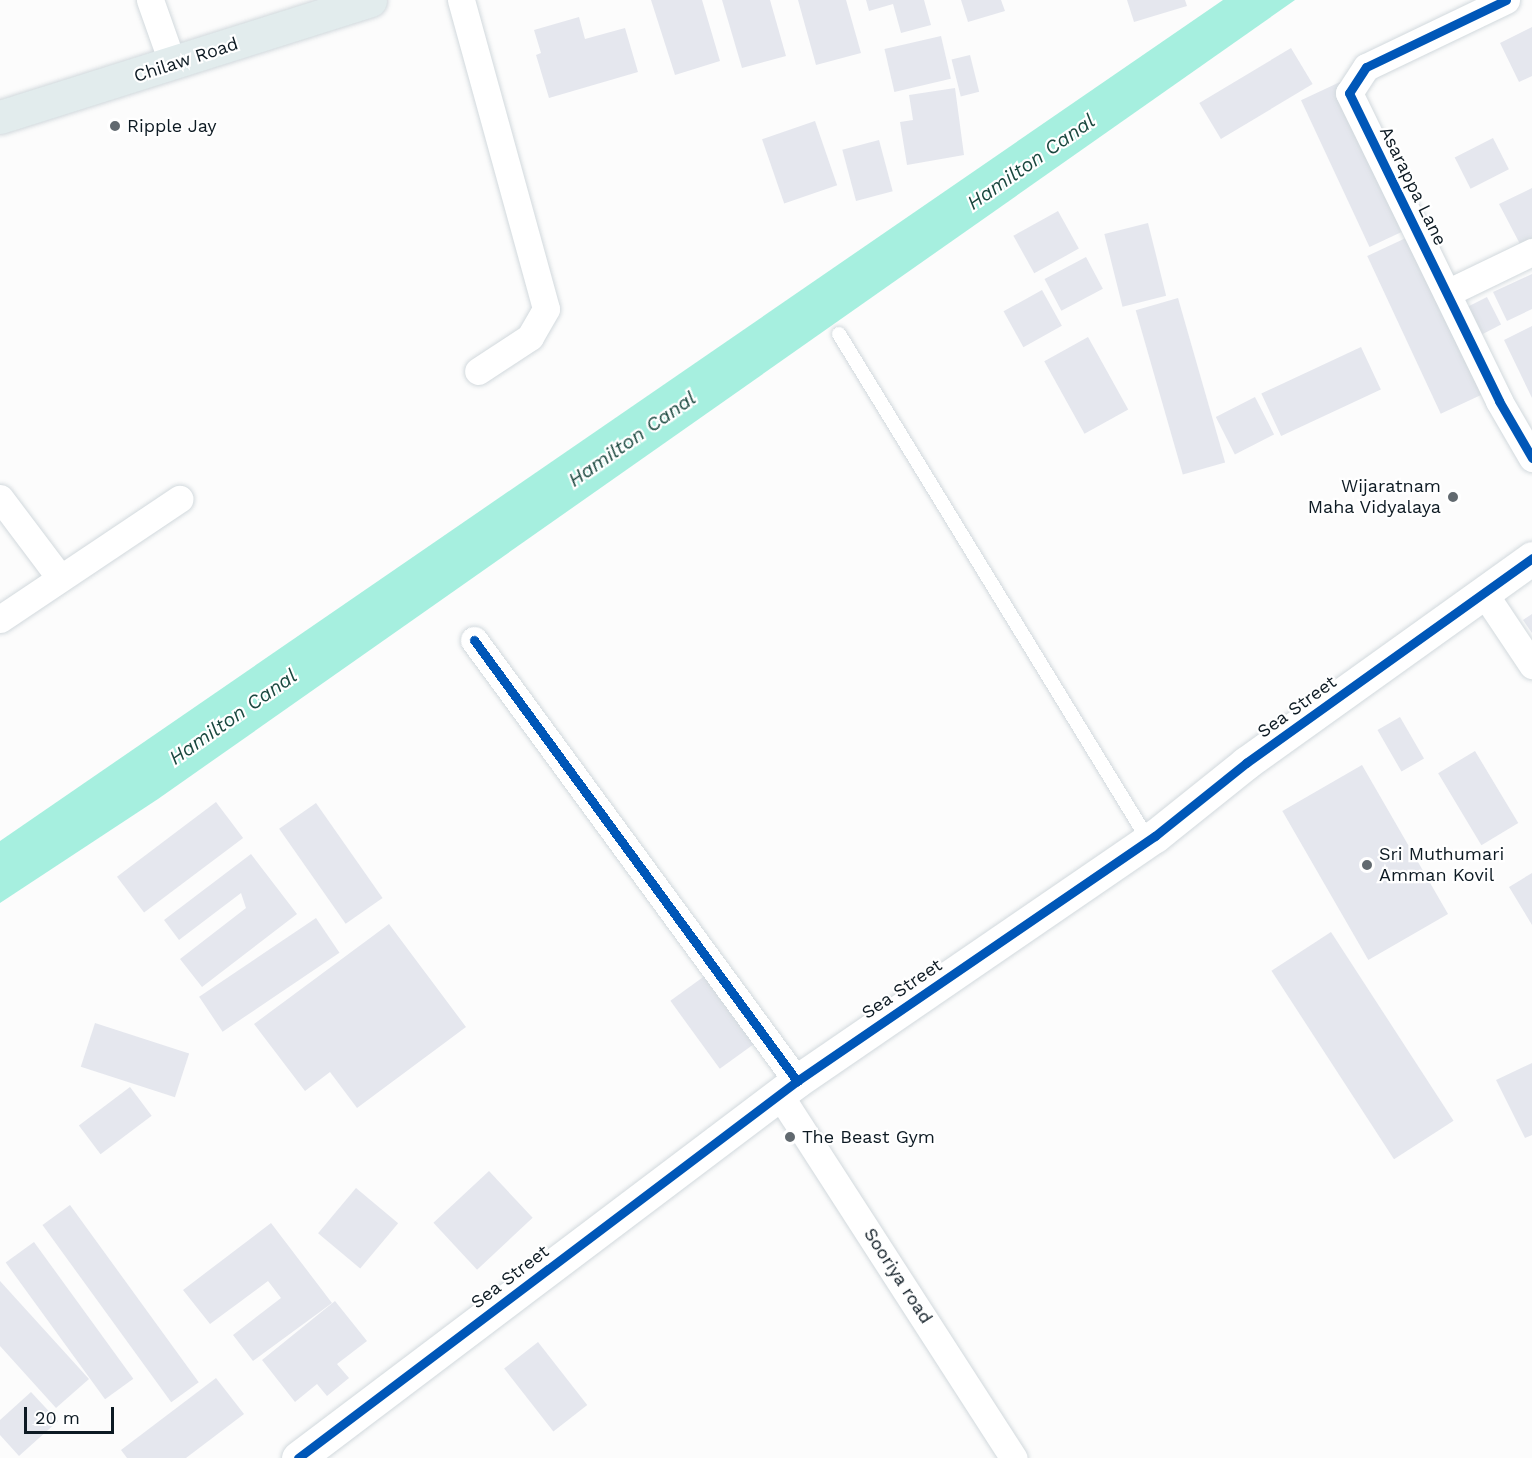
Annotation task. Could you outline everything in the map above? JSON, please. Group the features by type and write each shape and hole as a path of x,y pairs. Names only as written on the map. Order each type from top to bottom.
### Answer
{"main road":[{"name":"Chilaw Road","path":"0,117 173,65 370,0"}],"street":[{"path":"150,0 173,65"},
{"path":"461,0 546,309 530,337 478,371"},
{"name":"Asarappa Lane","path":"1506,0 1365,67 1349,93 1447,293 1532,458"},
{"path":"1447,293 1532,252"},
{"path":"0,498 60,578"},
{"path":"0,619 180,499"},
{"name":"Sea Street","path":"298,1458 788,1087 1149,841 1246,763 1532,558"},
{"path":"1484,593 1532,665"},
{"name":"Sooriya road","path":"474,640 788,1087 1014,1458"}],"lane":[{"path":"839,334 1149,841"}],"water":[{"name":"Hamilton Canal","path":"1223,0 1295,0 158,799 0,903 0,841"}],"building":[{"path":"651,0 702,0 720,61 675,75"},
{"path":"722,0 770,0 786,56 742,68"},
{"path":"798,0 846,0 861,53 816,65"},
{"path":"866,0 924,0 931,25 901,33 893,4 869,11"},
{"path":"961,0 1001,0 1005,11 968,22"},
{"path":"1127,0 1185,0 1187,6 1134,22"},
{"path":"579,17 585,39 625,28 638,72 549,98 536,55 541,53 534,30"},
{"path":"1532,27 1532,76 1519,82 1500,43"},
{"path":"941,36 951,79 894,92 884,49"},
{"path":"1291,48 1313,84 1221,139 1199,103"},
{"path":"970,55 979,92 961,96 952,60"},
{"path":"1340,82 1408,229 1369,247 1301,100"},
{"path":"955,88 964,155 907,165 900,122 913,120 909,95"},
{"path":"815,121 837,185 784,204 762,139"},
{"path":"1493,138 1509,169 1471,189 1455,158"},
{"path":"879,140 893,191 856,201 842,150"},
{"path":"1532,188 1532,238 1520,244 1499,204"},
{"path":"1058,211 1079,249 1034,273 1013,236"},
{"path":"1148,223 1166,296 1122,307 1104,234"},
{"path":"1408,237 1482,395 1441,414 1367,256"},
{"path":"1086,257 1103,289 1061,311 1045,279"},
{"path":"1532,274 1532,309 1507,321 1493,292"},
{"path":"1042,290 1062,326 1023,347 1004,311"},
{"path":"1487,297 1501,325 1482,334 1468,307"},
{"path":"1178,298 1225,462 1183,475 1136,310"},
{"path":"1532,326 1532,398 1504,340"},
{"path":"1088,337 1128,410 1085,434 1044,361"},
{"path":"1361,347 1381,390 1281,436 1261,393"},
{"path":"1255,397 1274,434 1235,454 1216,417"},
{"path":"1532,614 1532,633 1523,620"},
{"path":"1400,717 1424,759 1401,772 1377,730"},
{"path":"1475,751 1518,823 1481,845 1438,773"},
{"name":"Sri Muthumari Amman Kovil","path":"1362,765 1448,914 1368,960 1282,811"},
{"path":"216,802 243,838 144,913 117,877"},
{"path":"316,803 383,898 346,924 279,829"},
{"path":"251,854 297,914 202,987 180,959 246,908 241,893 179,940 164,920"},
{"path":"1532,873 1532,925 1509,887"},
{"path":"316,918 339,953 223,1032 199,997"},
{"path":"389,924 466,1027 357,1108 330,1072 305,1091 254,1024"},
{"path":"1331,932 1454,1121 1394,1159 1271,971"},
{"path":"706,975 755,1043 720,1069 670,1001"},
{"path":"95,1023 189,1054 175,1097 81,1067"},
{"path":"1532,1063 1532,1135 1525,1138 1496,1080"},
{"path":"130,1087 152,1116 101,1154 79,1126"},
{"path":"489,1171 533,1218 477,1270 433,1223"},
{"path":"356,1188 398,1223 360,1269 318,1233"},
{"path":"70,1205 199,1382 171,1402 42,1225"},
{"path":"271,1223 332,1303 253,1361 233,1335 281,1298 268,1281 210,1324 183,1290"},
{"path":"34,1242 133,1379 105,1399 6,1263"},
{"path":"0,1281 89,1379 56,1408 0,1346"},
{"path":"335,1301 367,1341 337,1364 349,1378 327,1396 317,1384 295,1402 262,1360"},
{"path":"538,1342 587,1405 553,1432 504,1368"},
{"path":"216,1378 244,1414 186,1458 127,1458 121,1450"},
{"path":"31,1392 58,1421 19,1456 0,1435 0,1420"}],"cycle path":[{"path":"1506,0 1366,67 1349,93 1499,401 1532,458"},
{"path":"298,1458 797,1081 1155,836 1246,763 1532,558"},
{"path":"474,640 797,1081"}],"place":[{"name":"Ripple Jay","path":"115,126"},
{"name":"Wijaratnam Maha Vidyalaya","path":"1453,497"},
{"name":"Sri Muthumari Amman Kovil","path":"1367,865"},
{"name":"The Beast Gym","path":"790,1137"}]}
